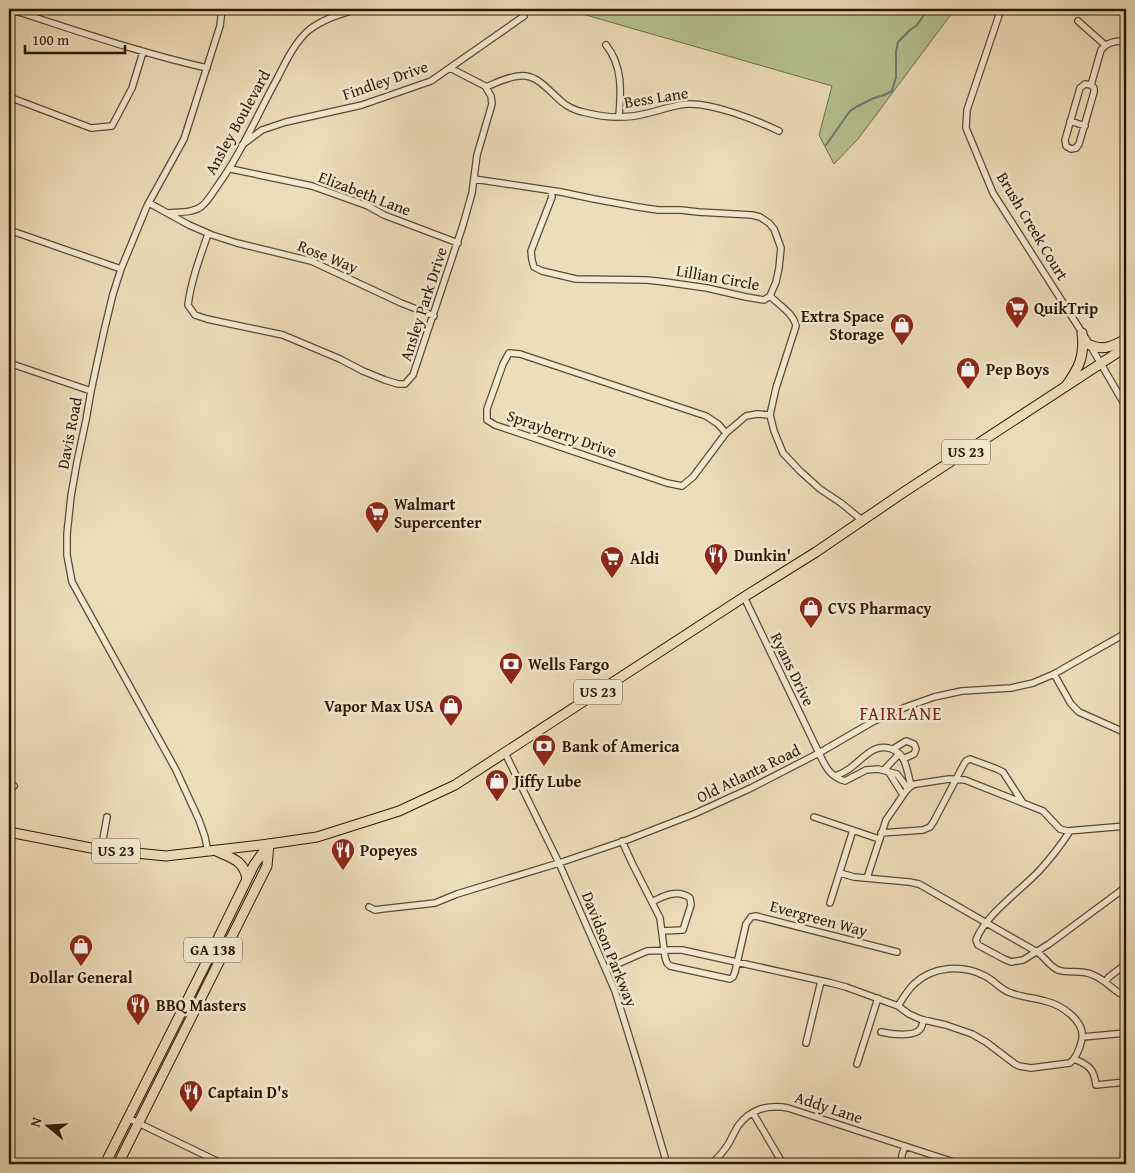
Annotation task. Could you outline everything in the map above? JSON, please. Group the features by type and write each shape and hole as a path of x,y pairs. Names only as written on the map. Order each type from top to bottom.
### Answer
{"main road":[{"path":"1064,388 1076,373 1081,362 1084,342 1082,333"},
{"path":"1090,345 1100,349 1126,340"},
{"name":"US 23","path":"9,832 101,850 166,856 212,852 317,836 399,811 455,785 816,552 904,492 1126,348"},
{"name":"GA 138","path":"105,1164 210,956 246,880 269,844"},
{"name":"GA 138","path":"118,1164 266,866 269,844"},
{"path":"212,852 229,856 240,863 246,880"}],"street":[{"path":"9,9 143,52 207,68"},
{"name":"Davis Road","path":"212,852 176,770 72,582 67,555 67,534 77,462 113,294 121,269 149,203 184,139 220,26 222,9"},
{"name":"Ansley Boulevard","path":"168,213 193,210 202,206 230,169 272,88 299,41 310,29 346,12 359,9"},
{"name":"Brush Creek Court","path":"1001,9 967,110 966,128 993,193 1102,364 1126,407"},
{"name":"Findley Drive","path":"242,145 262,130 286,122 362,105 431,80 524,16"},
{"path":"1078,22 1105,45"},
{"path":"1091,85 1085,84 1080,88 1065,142 1066,146 1071,149 1076,149 1079,146 1085,126 1094,92 1094,88 1091,85 1100,51 1105,45 1118,41 1126,42"},
{"path":"606,45 613,56 618,73 621,90 619,116"},
{"path":"9,97 91,128 112,126 132,88 143,52"},
{"path":"450,68 486,87"},
{"name":"Bess Lane","path":"486,87 519,76 526,76 536,80 566,106 583,112 636,116 673,106 697,104 730,112 779,131"},
{"name":"Ansley Park Drive","path":"208,234 193,278 189,297 188,305 195,315 283,335 340,359 363,371 398,384 405,384 413,375 468,209 477,155 492,104 491,96 486,87"},
{"path":"1070,121 1085,126"},
{"name":"Elizabeth Lane","path":"230,169 312,186 368,206 384,215 458,243"},
{"name":"Lillian Circle","path":"474,179 552,191 644,208 744,214 760,217 774,229 781,248 776,282 770,296 764,300 672,283 647,280 576,279 542,271 534,267 531,251 552,197 552,191"},
{"path":"149,203 208,234"},
{"path":"9,230 121,269"},
{"name":"Rose Way","path":"208,234 311,261 392,299 434,316"},
{"path":"770,296 792,316 796,326 776,388 770,415 774,431 784,453 800,471 820,490 841,503 863,521"},
{"name":"Sprayberry Drive","path":"726,433 718,424 706,416 520,354 509,353 486,409 487,420 495,425 667,483 682,486 693,477 726,433 746,416 757,414 770,415"},
{"path":"9,363 91,391"},
{"name":"Ryans Drive","path":"744,597 818,753 829,772 835,776"},
{"name":"Old Atlanta Road","path":"369,907 375,910 435,903 457,894 559,863 622,841 694,814 750,788 818,753 874,721 906,707 934,697 962,691 1010,688 1033,683 1054,674 1126,633"},
{"path":"1054,674 1070,704 1079,712 1126,733"},
{"path":"893,749 906,741 914,744 916,749 914,754 903,759"},
{"path":"835,776 849,770 872,750 884,747 893,749 903,759 909,788"},
{"name":"Davidson Parkway","path":"504,753 559,863 606,969 638,1065 667,1164"},
{"path":"886,771 899,754"},
{"path":"814,817 853,830 880,836 923,830 930,827 934,821 966,761 970,759 1003,772 1022,803"},
{"path":"835,776 845,781 866,770 874,769 897,774 909,788"},
{"path":"886,771 903,795"},
{"path":"867,878 886,820 903,795 909,788 941,780 965,780 1043,811 1060,829 1070,831 1126,826"},
{"path":"101,850 107,817"},
{"path":"830,903 853,830"},
{"path":"1070,831 1039,871 987,923 976,938 978,945 1011,962 1023,960 1037,952 1126,887"},
{"path":"622,841 660,918 664,950"},
{"path":"840,873 854,877 919,884 1041,954 1056,969 1091,973 1116,992 1126,997"},
{"path":"652,902 672,894 681,894 690,898 691,905 683,930 662,931"},
{"name":"Evergreen Way","path":"664,950 670,966 728,980 734,975 746,924 751,918 756,916 897,952"},
{"path":"606,969 647,951 682,950 821,981 878,998 924,1020 954,1027 972,1034 1015,1064 1023,1067 1031,1068 1070,1063 1077,1054 1082,1037 1078,1022 1057,1006 1043,1000 1010,993 985,976 965,970 943,969 923,977 909,989 898,1006"},
{"path":"1105,982 1126,964"},
{"path":"806,1043 821,981"},
{"path":"857,1064 878,998"},
{"path":"881,1032 896,1034 917,1032 924,1020"},
{"path":"1082,1037 1126,1033"},
{"path":"1074,1059 1084,1063 1092,1070 1096,1085 1126,1082"},
{"name":"Addy Lane","path":"753,1113 769,1107 785,1107 960,1164"},
{"path":"711,1164 724,1151 741,1123 753,1113 783,1164"},
{"path":"128,1118 223,1164"},
{"path":"901,1164 905,1146"}],"green space":[{"path":"565,9 955,9 858,139 834,164 819,135 832,86"}],"waterway":[{"path":"826,145 850,111 892,91 896,77 898,42 917,25 928,9"}],"place":[{"name":"QuikTrip","path":"1017,329"},
{"name":"Extra Space Storage","path":"902,346"},
{"name":"Pep Boys","path":"968,390"},
{"name":"Walmart Supercenter","path":"377,534"},
{"name":"Dunkin'","path":"716,576"},
{"name":"Aldi","path":"612,579"},
{"name":"CVS Pharmacy","path":"811,629"},
{"name":"Wells Fargo","path":"511,685"},
{"name":"Vapor Max USA","path":"451,727"},
{"name":"Bank of America","path":"544,767"},
{"name":"Jiffy Lube","path":"497,802"},
{"name":"Popeyes","path":"343,871"},
{"name":"Dollar General","path":"81,967"},
{"name":"BBQ Masters","path":"138,1026"},
{"name":"Captain D's","path":"191,1113"}],"district":[{"name":"FAIRLANE","path":"901,714"}]}
